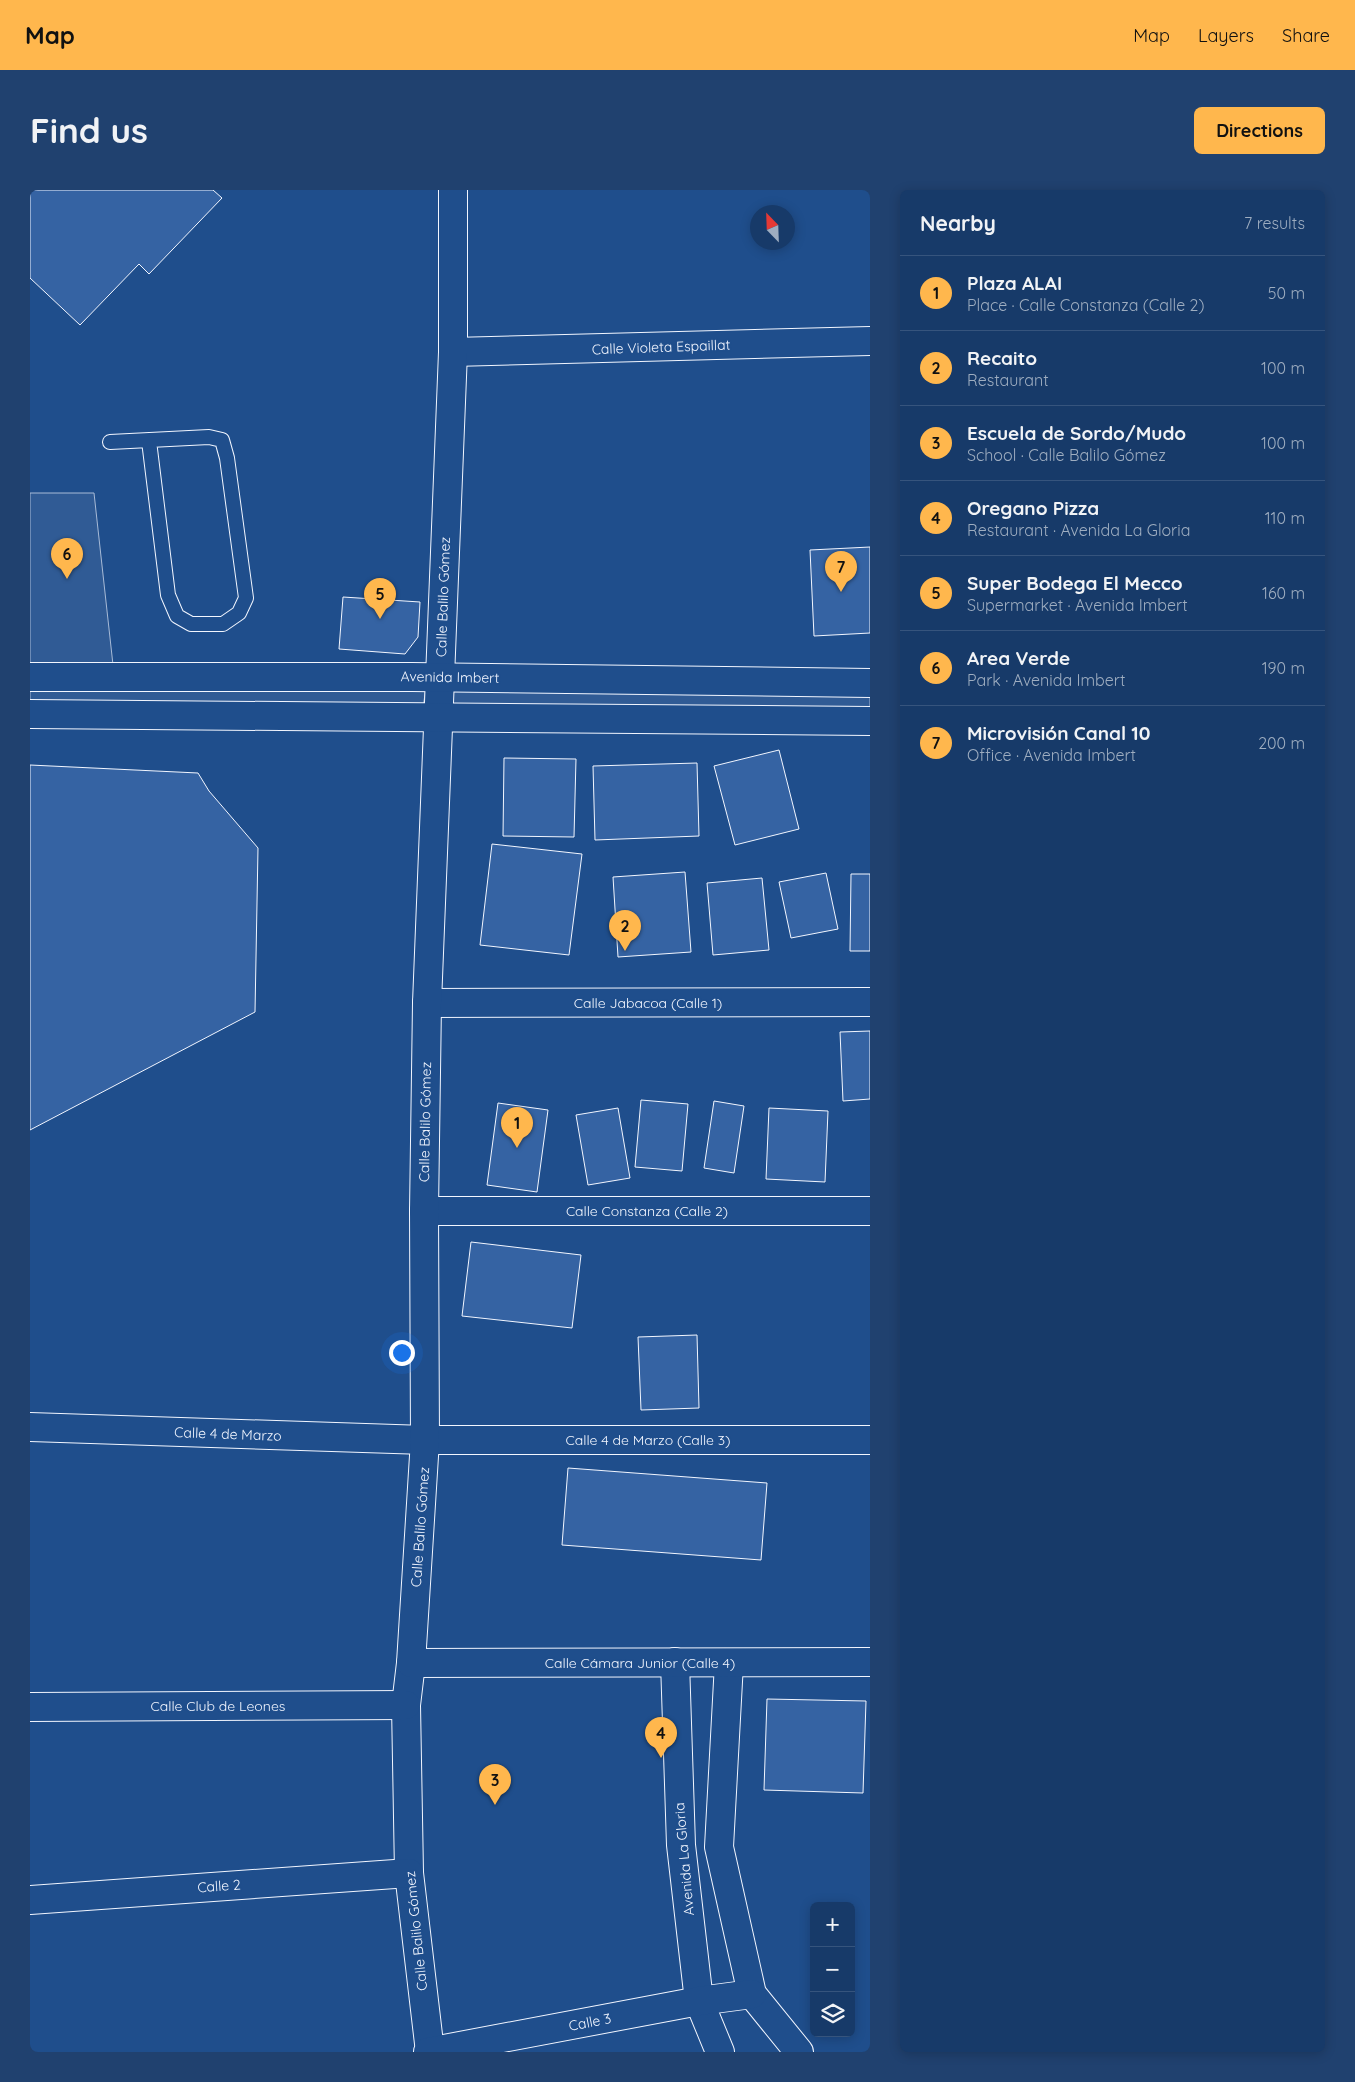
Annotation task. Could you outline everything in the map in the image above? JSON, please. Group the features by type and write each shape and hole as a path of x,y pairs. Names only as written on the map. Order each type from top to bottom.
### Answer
{"street":[{"name":"Calle Balilo Gómez","path":"430,2052 409,1873 406,1704 425,1440 424,1211 427,1003 452,352 453,190"},
{"name":"Calle Violeta Espaillat","path":"452,352 870,341"},
{"name":"Avenida Imbert","path":"30,677 440,677 870,683"},
{"path":"30,714 870,721"},
{"name":"Calle Jabacoa (Calle 1)","path":"427,1003 870,1002"},
{"name":"Calle Constanza (Calle 2)","path":"424,1211 870,1210"},
{"name":"Calle 4 de Marzo","path":"30,1427 425,1440"},
{"name":"Calle 4 de Marzo (Calle 3)","path":"425,1440 870,1440"},
{"name":"Avenida La Gloria","path":"675,1662 681,1845 699,2002 720,2052"},
{"name":"Calle Cámara Junior (Calle 4)","path":"410,1663 870,1662"},
{"path":"729,1663 719,1847 752,1994 799,2052"},
{"name":"Calle Club de Leones","path":"30,1707 406,1704"},
{"name":"Calle 2","path":"30,1900 409,1873"},
{"name":"Calle 3","path":"430,2052 699,2002 752,1994"}],"lane":[{"path":"110,442 209,437 222,440 227,458 246,598 238,613 223,624 191,624 177,616 168,595 149,441"}],"shaded area":[{"path":"30,493 94,493 113,665 30,664"},
{"path":"30,685 426,686 423,709 30,708"},
{"path":"452,689 870,692 870,715 453,712"}],"building":[{"path":"30,190 213,190 222,198 149,274 139,264 80,325 30,278"},
{"path":"870,547 870,633 814,636 810,550"},
{"path":"343,597 420,602 418,637 405,654 339,649"},
{"path":"779,750 799,829 735,845 714,766"},
{"path":"504,758 576,759 574,837 503,836"},
{"path":"697,763 699,836 595,840 593,766"},
{"path":"30,765 198,773 209,791 258,848 255,1012 30,1130"},
{"path":"492,844 582,854 569,955 480,945"},
{"path":"685,872 691,952 618,957 613,877"},
{"path":"826,873 838,929 791,938 779,882"},
{"path":"851,874 870,874 870,951 850,951"},
{"path":"762,878 769,950 713,955 707,883"},
{"path":"870,1031 870,1099 843,1101 840,1032"},
{"path":"641,1100 688,1104 682,1171 635,1167"},
{"path":"714,1101 744,1106 734,1173 704,1168"},
{"path":"498,1103 548,1110 537,1192 487,1185"},
{"path":"618,1108 630,1178 588,1185 576,1115"},
{"path":"769,1108 828,1111 825,1182 766,1179"},
{"path":"471,1242 581,1255 572,1328 462,1316"},
{"path":"697,1335 699,1408 641,1410 638,1337"},
{"path":"568,1468 767,1483 761,1560 562,1545"},
{"path":"767,1699 866,1701 863,1793 764,1790"}],"place":[{"name":"Area Verde","path":"67,579"},
{"name":"Microvisión Canal 10","path":"841,592"},
{"name":"Super Bodega El Mecco","path":"380,619"},
{"name":"Recaito","path":"625,951"},
{"name":"Plaza ALAI","path":"517,1148"},
{"name":"Oregano Pizza","path":"661,1758"},
{"name":"Escuela de Sordo/Mudo","path":"495,1805"}]}
